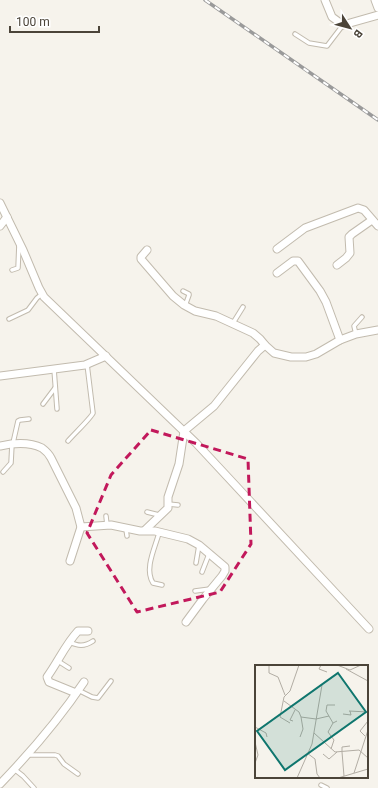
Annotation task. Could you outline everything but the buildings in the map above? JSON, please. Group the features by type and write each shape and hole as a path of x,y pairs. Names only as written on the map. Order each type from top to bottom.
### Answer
{"street":[{"path":"325,0 332,17 343,24 378,15"},
{"path":"376,0 378,8"},
{"path":"0,203 19,241 42,294 184,431 369,630"},
{"path":"277,249 305,228 358,208 364,210 378,226"},
{"path":"0,226 7,217"},
{"path":"337,265 350,253 348,240 352,234 372,220"},
{"path":"147,250 141,259 173,296 185,306 195,311 216,316 253,333 265,346 274,352 291,357 306,357 316,354 340,340 356,334 378,330"},
{"path":"277,273 293,261 298,262 323,296 340,340"},
{"path":"145,530 168,508 168,497 179,464 184,431 214,406 258,351 265,346"},
{"path":"0,376 87,364 106,356"},
{"path":"0,446 13,443 36,446 47,452 76,508 81,527 70,561"},
{"path":"81,527 107,525 140,531 145,530 188,539 199,545 225,567 222,576 186,622"},
{"path":"77,691 49,682 47,678 64,648 78,631 88,631"},
{"path":"0,784 28,753 84,682"}],"lane":[{"path":"295,34 309,43 327,46 343,24"},
{"path":"12,270 18,268 19,241"},
{"path":"183,291 189,294 185,306"},
{"path":"9,319 28,310 36,298 42,294"},
{"path":"232,324 243,307"},
{"path":"356,334 354,326 362,317"},
{"path":"68,440 92,416 93,403 87,364"},
{"path":"54,369 57,410"},
{"path":"43,404 55,387"},
{"path":"3,472 11,463 13,443 18,421 29,419"},
{"path":"168,504 178,505"},
{"path":"147,512 160,516"},
{"path":"106,516 107,525"},
{"path":"126,528 127,536"},
{"path":"159,533 149,575 153,583 162,585"},
{"path":"196,563 199,545"},
{"path":"202,572 210,554"},
{"path":"196,591 211,589"},
{"path":"69,642 83,646 93,641"},
{"path":"58,661 69,668"},
{"path":"77,691 98,698 111,681"},
{"path":"28,753 31,755 58,756 64,764 78,774"},
{"path":"14,769 34,788"},
{"path":"321,785 327,788"}],"highlighted area":[{"path":"151,430 248,459 251,544 220,592 137,612 87,533 111,475"}],"railway":[{"path":"205,0 378,120"}]}
